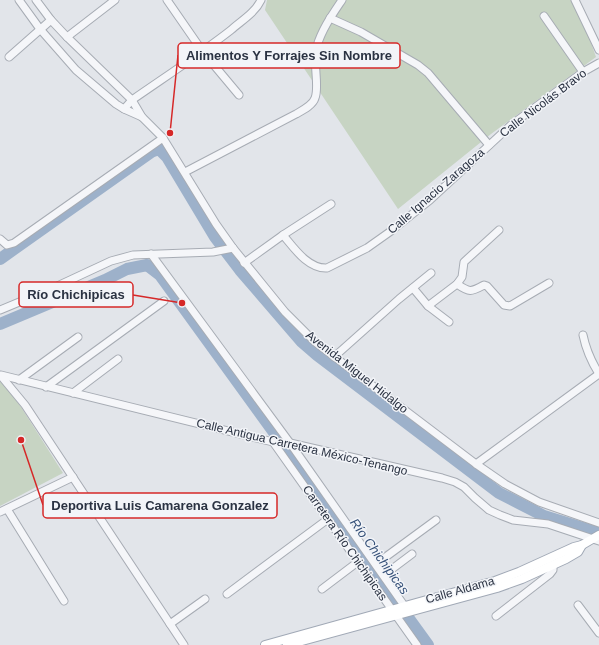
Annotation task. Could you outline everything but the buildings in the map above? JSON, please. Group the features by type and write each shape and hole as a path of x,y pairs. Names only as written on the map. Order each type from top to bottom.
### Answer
{"main road":[{"name":"Calle Aldama","path":"287,645 494,581 519,572 574,547 582,546 597,538"},
{"name":"Calle Aldama","path":"407,608 497,588 553,565 578,552 582,546"},
{"name":"Calle Aldama","path":"264,645 393,612"}],"street":[{"name":"Avenida Miguel Hidalgo","path":"19,0 40,29 76,70 124,109 142,117"},
{"name":"Avenida Miguel Hidalgo","path":"36,0 51,20 67,37 132,100 142,117 163,138 216,224 228,249 244,263 285,312 315,342 476,464 505,484 539,502 599,524"},
{"path":"67,37 115,0"},
{"path":"167,0 203,52 239,95"},
{"path":"124,109 132,100 203,52 244,20 258,6 261,0"},
{"path":"184,172 296,114 311,104 315,99 316,92 316,47 330,18 342,0"},
{"path":"575,0 599,50"},
{"path":"544,16 583,72"},
{"path":"330,18 361,32 418,65 428,73 489,145"},
{"path":"9,57 51,20"},
{"name":"Calle Nicolás Bravo","path":"489,145 511,126 583,72 599,63"},
{"path":"0,239 7,245 14,243 163,138"},
{"name":"Calle Ignacio Zaragoza","path":"283,235 301,256 320,268 327,268 367,248 391,231 430,200 489,145"},
{"path":"244,263 283,235 332,204"},
{"path":"428,306 457,284 462,277 464,262 499,230"},
{"path":"0,310 54,288 111,261 133,255 213,252 228,249"},
{"path":"151,254 407,608"},
{"path":"334,357 431,273"},
{"path":"457,284 467,291 484,285 487,286 504,305 510,306 549,283"},
{"path":"413,288 428,306 449,322"},
{"path":"46,387 164,301"},
{"path":"476,464 599,374 586,351 583,335"},
{"path":"19,380 78,337"},
{"path":"72,394 118,359"},
{"path":"0,375 25,405 184,645"},
{"name":"Calle Antigua Carretera México-Tenango","path":"0,375 72,394 276,442 289,443 455,482 464,487 475,498 500,516 513,520 548,524 597,538"},
{"name":"Carretera Río Chichipicas","path":"276,442 328,519 417,645"},
{"path":"0,512 73,477"},
{"path":"7,509 64,601"},
{"path":"227,594 328,519"},
{"path":"376,564 436,520"},
{"path":"384,575 412,554"},
{"path":"322,589 358,561"},
{"path":"496,616 550,574 553,570 553,565"},
{"path":"170,624 205,599"},
{"path":"578,605 599,632"}],"green space":[{"path":"267,0 576,0 596,57 491,134 398,209 265,10"},
{"path":"0,378 21,407 63,473 0,506"}],"waterway":[{"path":"0,259 151,152 159,149 167,157 215,237 240,270 302,342 499,493 544,516 599,533"},
{"name":"Río Chichipicas","path":"0,324 105,280 127,269 147,265 160,275 428,645"}],"place":[{"name":"Alimentos Y Forrajes Sin Nombre","path":"170,133"},
{"name":"Río Chichipicas","path":"182,303"},
{"name":"Deportiva Luis Camarena Gonzalez","path":"21,440"}]}
